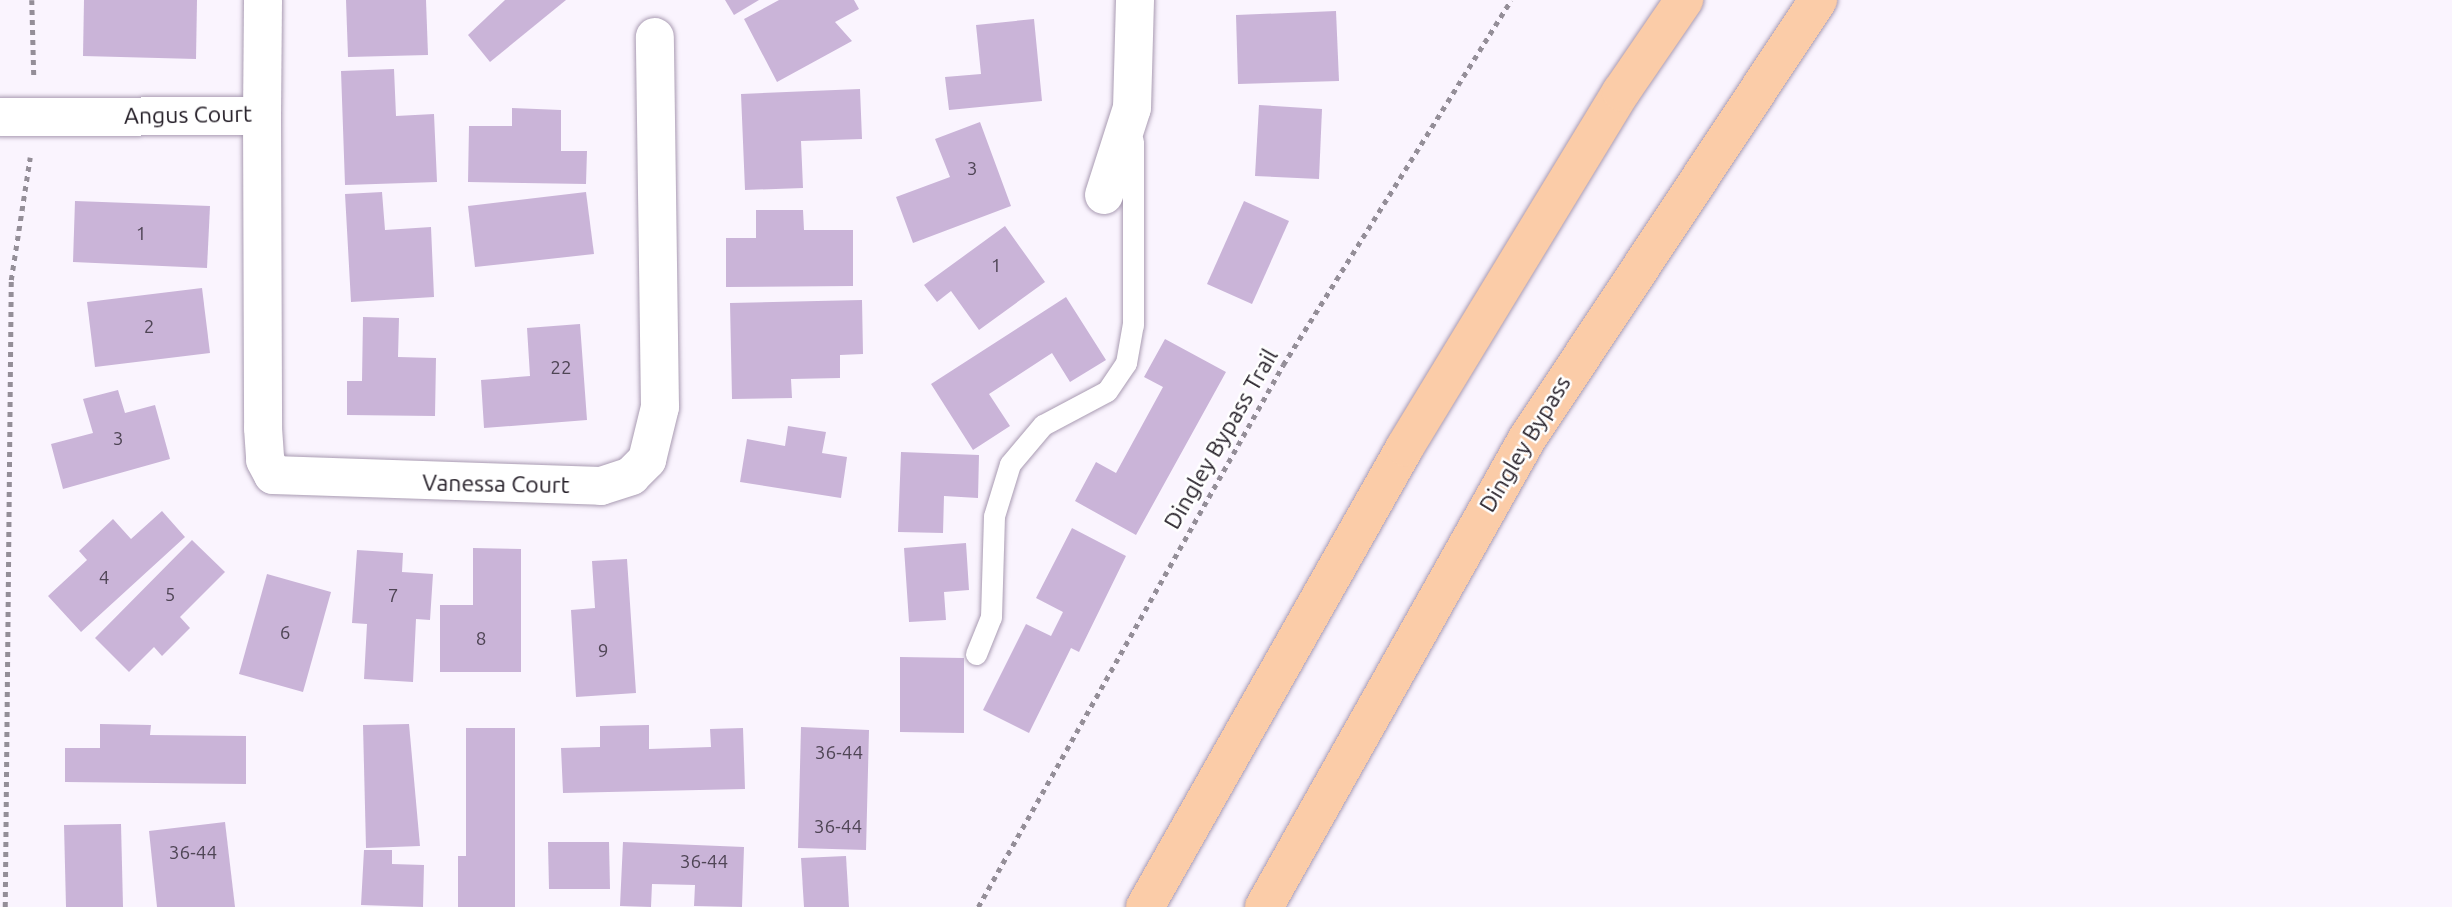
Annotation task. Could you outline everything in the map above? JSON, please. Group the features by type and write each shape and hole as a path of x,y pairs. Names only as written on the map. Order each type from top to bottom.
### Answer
{"highway":[{"path":"1145,907 1405,447 1621,92 1684,0"},
{"name":"Dingley Bypass","path":"1264,907 1527,439 1818,0"}],"street":[{"name":"Angus Court","path":"0,117 262,117 263,0"},
{"path":"1104,195 1133,104 1135,0"},
{"name":"Vanessa Court","path":"262,117 263,428 265,460 273,475 601,486 631,476 647,460 660,407 655,37"}],"lane":[{"path":"976,654 991,617 994,516 1010,464 1043,425 1107,391 1126,363 1133,325 1133,104"}],"path":[{"path":"32,0 34,85"},
{"name":"Dingley Bypass Trail","path":"978,907 1283,365 1511,0"},
{"path":"5,907 11,280 31,146"},
{"path":"0,489 9,488"}],"building":[{"path":"84,0 197,0 196,59 83,56"},
{"path":"346,0 426,0 428,55 348,57"},
{"path":"505,0 566,0 490,62 468,35"},
{"path":"725,0 759,0 734,15"},
{"path":"779,0 854,0 859,9 835,22 852,41 777,82 744,19"},
{"path":"1336,11 1339,81 1238,84 1236,15"},
{"path":"1034,19 1042,101 949,110 945,77 981,74 976,25"},
{"path":"394,69 396,116 434,114 437,182 345,185 341,71"},
{"path":"860,89 862,139 801,141 803,188 745,190 741,94"},
{"path":"1259,105 1322,109 1319,179 1255,176"},
{"path":"512,108 561,110 561,151 587,151 586,184 468,182 469,126 512,126"},
{"path":"980,122 1011,206 913,243 896,197 950,177 935,139"},
{"path":"382,192 385,230 431,227 434,297 351,302 345,194"},
{"path":"586,192 594,254 475,267 468,206"},
{"path":"75,201 210,206 207,268 73,262"},
{"path":"1244,201 1289,221 1252,304 1207,284"},
{"path":"756,210 803,210 804,230 853,230 853,286 726,287 726,238 756,238"},
{"path":"1005,226 1045,282 979,330 951,291 937,302 924,285"},
{"path":"202,288 210,353 95,367 87,302"},
{"path":"1066,297 1106,360 1070,382 1052,353 989,394 1010,426 973,450 931,384"},
{"path":"862,300 863,354 840,355 840,378 791,379 792,398 732,399 730,303"},
{"path":"363,317 399,318 398,357 436,358 435,416 347,415 347,381 362,381"},
{"path":"580,324 587,420 484,428 481,380 530,376 527,328"},
{"path":"1165,339 1226,372 1136,535 1075,501 1096,462 1116,473 1163,387 1144,377"},
{"path":"118,390 125,413 155,405 170,459 63,489 51,444 93,433 83,399"},
{"path":"788,426 826,432 822,453 847,457 841,498 740,482 747,439 785,446"},
{"path":"901,452 979,455 978,498 944,496 943,533 898,532"},
{"path":"162,511 185,537 81,632 48,596 87,560 79,551 113,519 131,539"},
{"path":"1072,528 1126,556 1079,652 1071,648 1029,733 983,710 1026,624 1051,636 1063,612 1036,598"},
{"path":"192,540 225,572 180,617 190,628 162,656 154,647 129,672 95,638"},
{"path":"966,543 969,590 944,592 946,620 909,622 904,548"},
{"path":"473,548 521,549 521,672 440,672 440,605 473,605"},
{"path":"357,550 403,553 402,572 433,574 430,620 416,619 413,682 364,679 367,624 352,623"},
{"path":"627,559 636,693 576,697 571,610 595,608 592,561"},
{"path":"267,574 331,592 303,692 239,674"},
{"path":"900,657 964,658 964,733 900,732"},
{"path":"100,724 151,725 150,735 246,736 246,784 65,782 65,748 100,748"},
{"path":"409,724 420,846 366,848 363,725"},
{"path":"649,725 649,749 711,747 710,729 743,728 745,789 563,793 561,748 600,747 600,726"},
{"path":"801,727 869,730 866,850 798,848"},
{"path":"466,728 515,728 515,907 458,907 458,856 466,856"},
{"path":"225,822 235,907 157,907 149,831"},
{"path":"121,824 123,907 66,907 64,825"},
{"path":"548,842 609,842 610,889 549,889"},
{"path":"623,842 744,847 742,907 694,906 695,885 652,884 651,907 620,906"},
{"path":"364,850 392,850 392,864 424,865 423,907 361,905"},
{"path":"846,856 849,907 804,907 801,858"}]}
